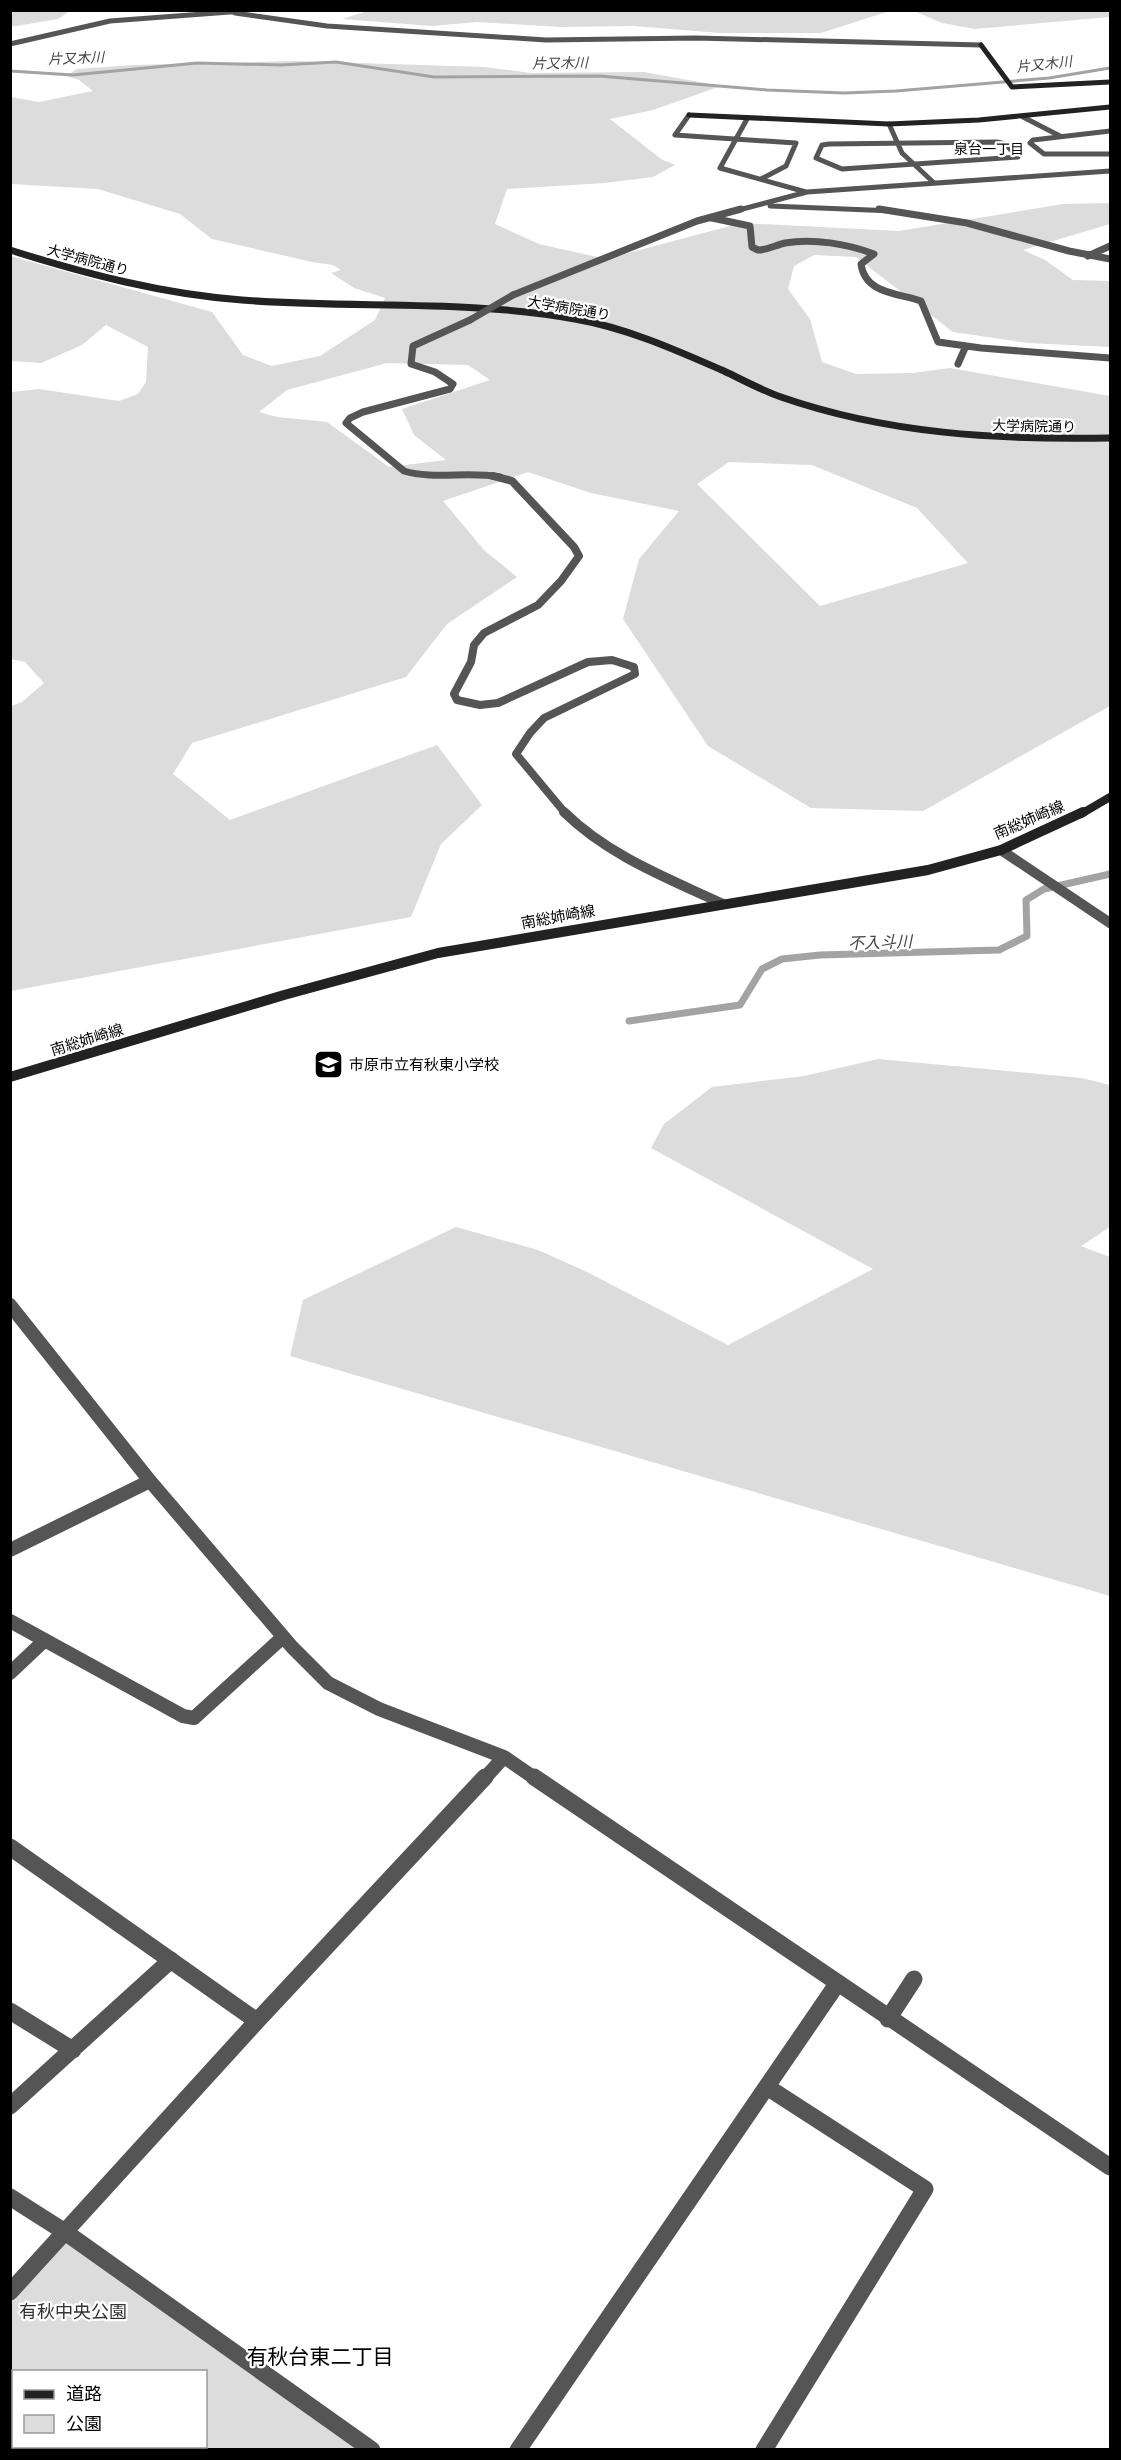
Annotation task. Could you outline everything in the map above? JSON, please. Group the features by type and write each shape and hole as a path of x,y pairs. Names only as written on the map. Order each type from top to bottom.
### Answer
{"street":[{"path":"10,44 110,21 235,13 248,10"},
{"path":"235,13 327,26 546,40 696,38 981,45 1012,87 1110,81"},
{"path":"761,178 786,166 796,143 675,135 689,115 889,124 1023,117 1110,107"},
{"path":"1023,117 1061,137"},
{"path":"747,119 720,168 807,192"},
{"path":"889,124 902,153 933,182"},
{"path":"1110,131 1034,140 1030,143 1044,154 1110,154"},
{"path":"997,142 1005,144 1018,155 1017,157 842,169 816,159 822,145 897,143 997,142"},
{"path":"723,904 639,864 595,839 535,779 516,754 530,733 544,718 635,674 634,667 622,661 600,659 588,662 498,703 480,705 456,700 454,694 471,662 474,645 484,633 538,604 561,580 579,556 574,547 512,481 497,476 414,474 404,471 346,423 350,418 370,410 450,389 453,384 447,378 411,364 413,346 425,339 470,320 513,295 708,217 807,192 1110,171"},
{"path":"754,205 840,206 936,217 1087,256 1110,259"},
{"path":"708,217 750,226 752,247 758,250 766,250 784,243 800,243 870,252 873,255 861,264 861,272 869,283 888,293 921,301 938,342 965,348 1043,351 1110,358"},
{"path":"1087,256 1110,246"},
{"name":"大学病院通り","path":"10,250 123,282 202,297 306,304 479,307 576,319 627,332 714,366 778,396 847,418 964,436 1043,440 1110,438"},
{"path":"958,364 965,348"},
{"name":"南総姉崎線","path":"10,1077 284,995 438,953 928,870 1001,850 1076,817 1110,797"},
{"path":"1001,850 1110,923"},
{"path":"10,1305 150,1481 283,1637 328,1683 379,1709 504,1757 888,2019 1110,2167"},
{"path":"10,1550 150,1481"},
{"path":"10,1620 183,1716 194,1718 283,1637"},
{"path":"10,1673 45,1640"},
{"path":"10,2292 257,2021 504,1757"},
{"path":"10,1847 257,2021"},
{"path":"10,2106 171,1960"},
{"path":"888,2019 914,1979"},
{"path":"518,2450 837,1984"},
{"path":"10,2011 73,2050"},
{"path":"764,2450 925,2189 767,2086"},
{"path":"10,2197 65,2232 372,2450"}],"green space":[{"path":"11,10 70,11 58,19 11,27"},
{"path":"371,10 890,11 821,33 720,33 634,26 561,27 477,22 432,26 342,19"},
{"path":"1110,10 1110,17 975,29 942,23 914,11"},
{"path":"297,61 484,67 531,73 644,72 721,86 653,110 610,119 661,159 675,165 653,177 605,183 507,189 495,224 539,244 606,259 741,223 899,231 1063,204 1110,203 1110,224 1023,250 1045,260 1073,280 1110,281 1110,347 1028,343 953,332 856,257 814,255 794,266 788,289 810,319 822,362 856,374 913,373 950,368 1110,396 1110,706 923,811 811,808 708,746 623,619 639,559 679,511 591,493 528,472 443,501 484,550 517,577 447,624 406,677 192,743 173,774 230,820 437,745 482,805 441,844 411,917 11,991 11,706 22,702 44,683 25,662 11,659 11,392 39,389 119,401 138,394 146,382 148,347 106,325 82,345 41,363 11,361 10,256 212,312 243,355 272,366 320,356 375,320 385,298 354,288 331,273 341,270 333,265 212,239 180,214 98,189 11,184 11,97 39,102 93,91 79,80 66,76 77,69 133,65","holes":["387,363 468,365 490,380 402,409 414,435 446,460 389,467 327,422 277,417 259,412 287,390","729,462 812,465 917,508 968,563 820,606 697,484"]},
{"path":"878,1059 1082,1078 1110,1085 1110,1227 1081,1246 1110,1257 1110,1596 290,1356 303,1300 456,1227 538,1250 587,1272 728,1345 873,1269 651,1148 664,1124 712,1087 804,1076"},
{"name":"有秋中央公園","path":"65,2232 371,2450 11,2450 11,2292"}],"waterway":[{"name":"片又木川","path":"10,71 73,75 197,63 281,65 336,62 434,77 599,76 767,90 844,93 896,91 1049,78 1110,68"},
{"name":"不入斗川","path":"629,1021 740,1005 762,969 782,959 820,955 999,950 1027,936 1026,900 1044,889 1110,874"}],"place":[{"name":"市原市立有秋東小学校","path":"328,1065"}],"district":[{"name":"泉台一丁目","path":"989,149"},
{"name":"有秋台東二丁目","path":"320,2357"}]}
